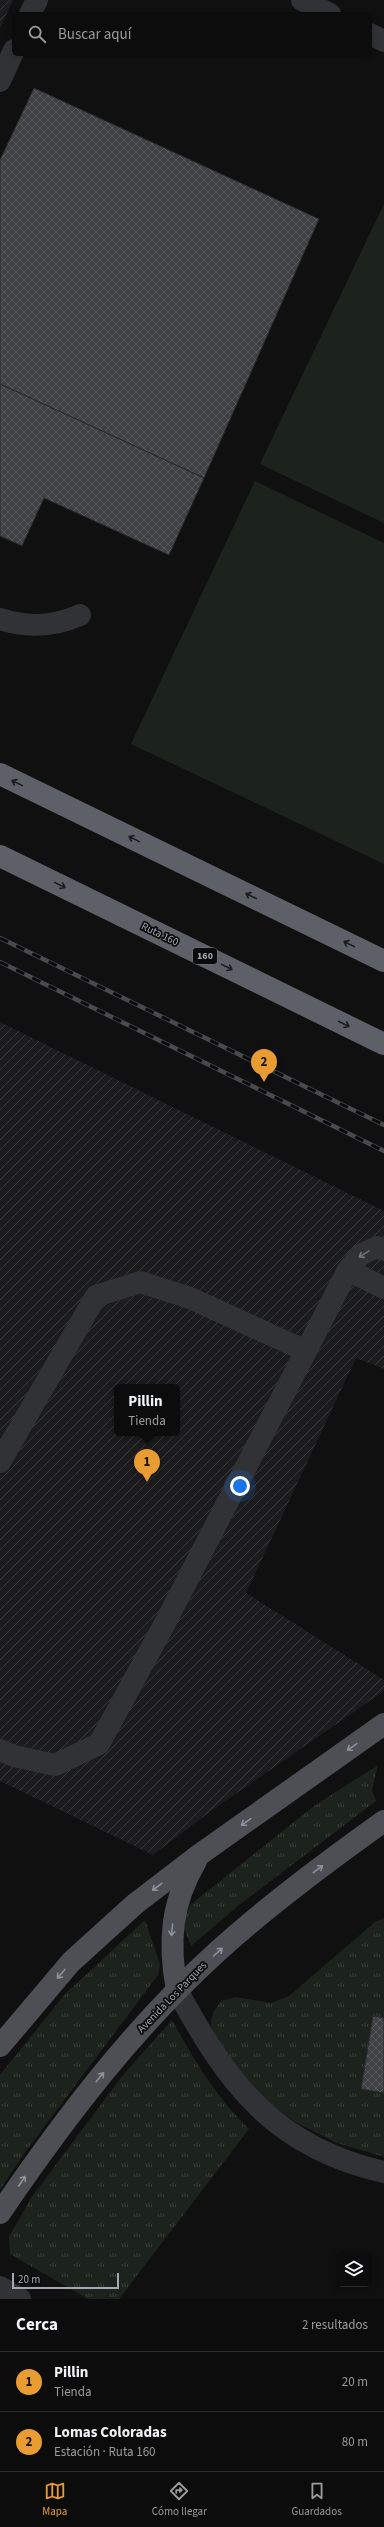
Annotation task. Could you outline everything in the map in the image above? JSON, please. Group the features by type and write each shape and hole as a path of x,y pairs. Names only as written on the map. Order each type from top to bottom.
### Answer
{"highway":[{"path":"0,774 384,961"},
{"name":"Ruta 160","path":"0,856 384,1044"}],"main road":[{"path":"0,2046 71,1962 135,1904 200,1855 384,1724"},
{"name":"Avenida Los Parques","path":"0,2213 73,2109 123,2048 177,1990 262,1912 384,1821"},
{"path":"177,1990 172,1965 171,1940 174,1917 179,1895 200,1855"}],"street":[{"path":"31,12 36,0"},
{"path":"302,0 330,9"},
{"path":"372,35 384,41"},
{"path":"0,81 12,54"},
{"path":"0,619 21,625 49,625 80,615"},
{"path":"0,1750 14,1756 55,1765 99,1744 167,1618 348,1270 360,1255 377,1247 384,1250"},
{"path":"348,1270 384,1288"},
{"path":"0,1462 96,1296 140,1282 190,1298 306,1351"},
{"path":"177,1990 227,2074 249,2099 274,2121 301,2140 331,2156 384,2172"},
{"path":"0,2287 20,2299"}],"shaded area":[{"path":"0,0 13,0 0,28"},
{"path":"0,1022 384,1211 384,1369 356,1358 246,1593 384,1680 384,1691 211,1811 153,1855 0,1781"}],"green space":[{"path":"384,204 384,523 260,464"},
{"path":"255,481 384,543 384,864 131,744"},
{"path":"378,1765 372,1790 376,1801 238,1906 191,1946 183,1926 190,1905 314,1806"},
{"path":"384,1918 384,2157 337,2143 295,2122 266,2101 212,2040 211,2020 214,2011 221,2001 236,1997 271,2003 289,1996 375,1922"},
{"path":"145,1920 160,1964 158,1975 26,2151 0,2190 0,2075 65,1994"},
{"path":"172,2020 206,2078 226,2104 249,2129 119,2299 88,2299 10,2254 9,2237 31,2198 123,2075"}],"building":[{"path":"34,88 319,219 204,478 0,384 0,160"},
{"path":"0,384 204,478 169,555 44,498 22,546 0,536"},
{"path":"373,2016 384,2018 384,2093 361,2089"}],"railway":[{"path":"0,938 384,1125"},
{"path":"0,962 384,1151"}],"place":[{"name":"Lomas Coloradas","path":"264,1082"},
{"name":"Pillin","path":"147,1482"}]}
